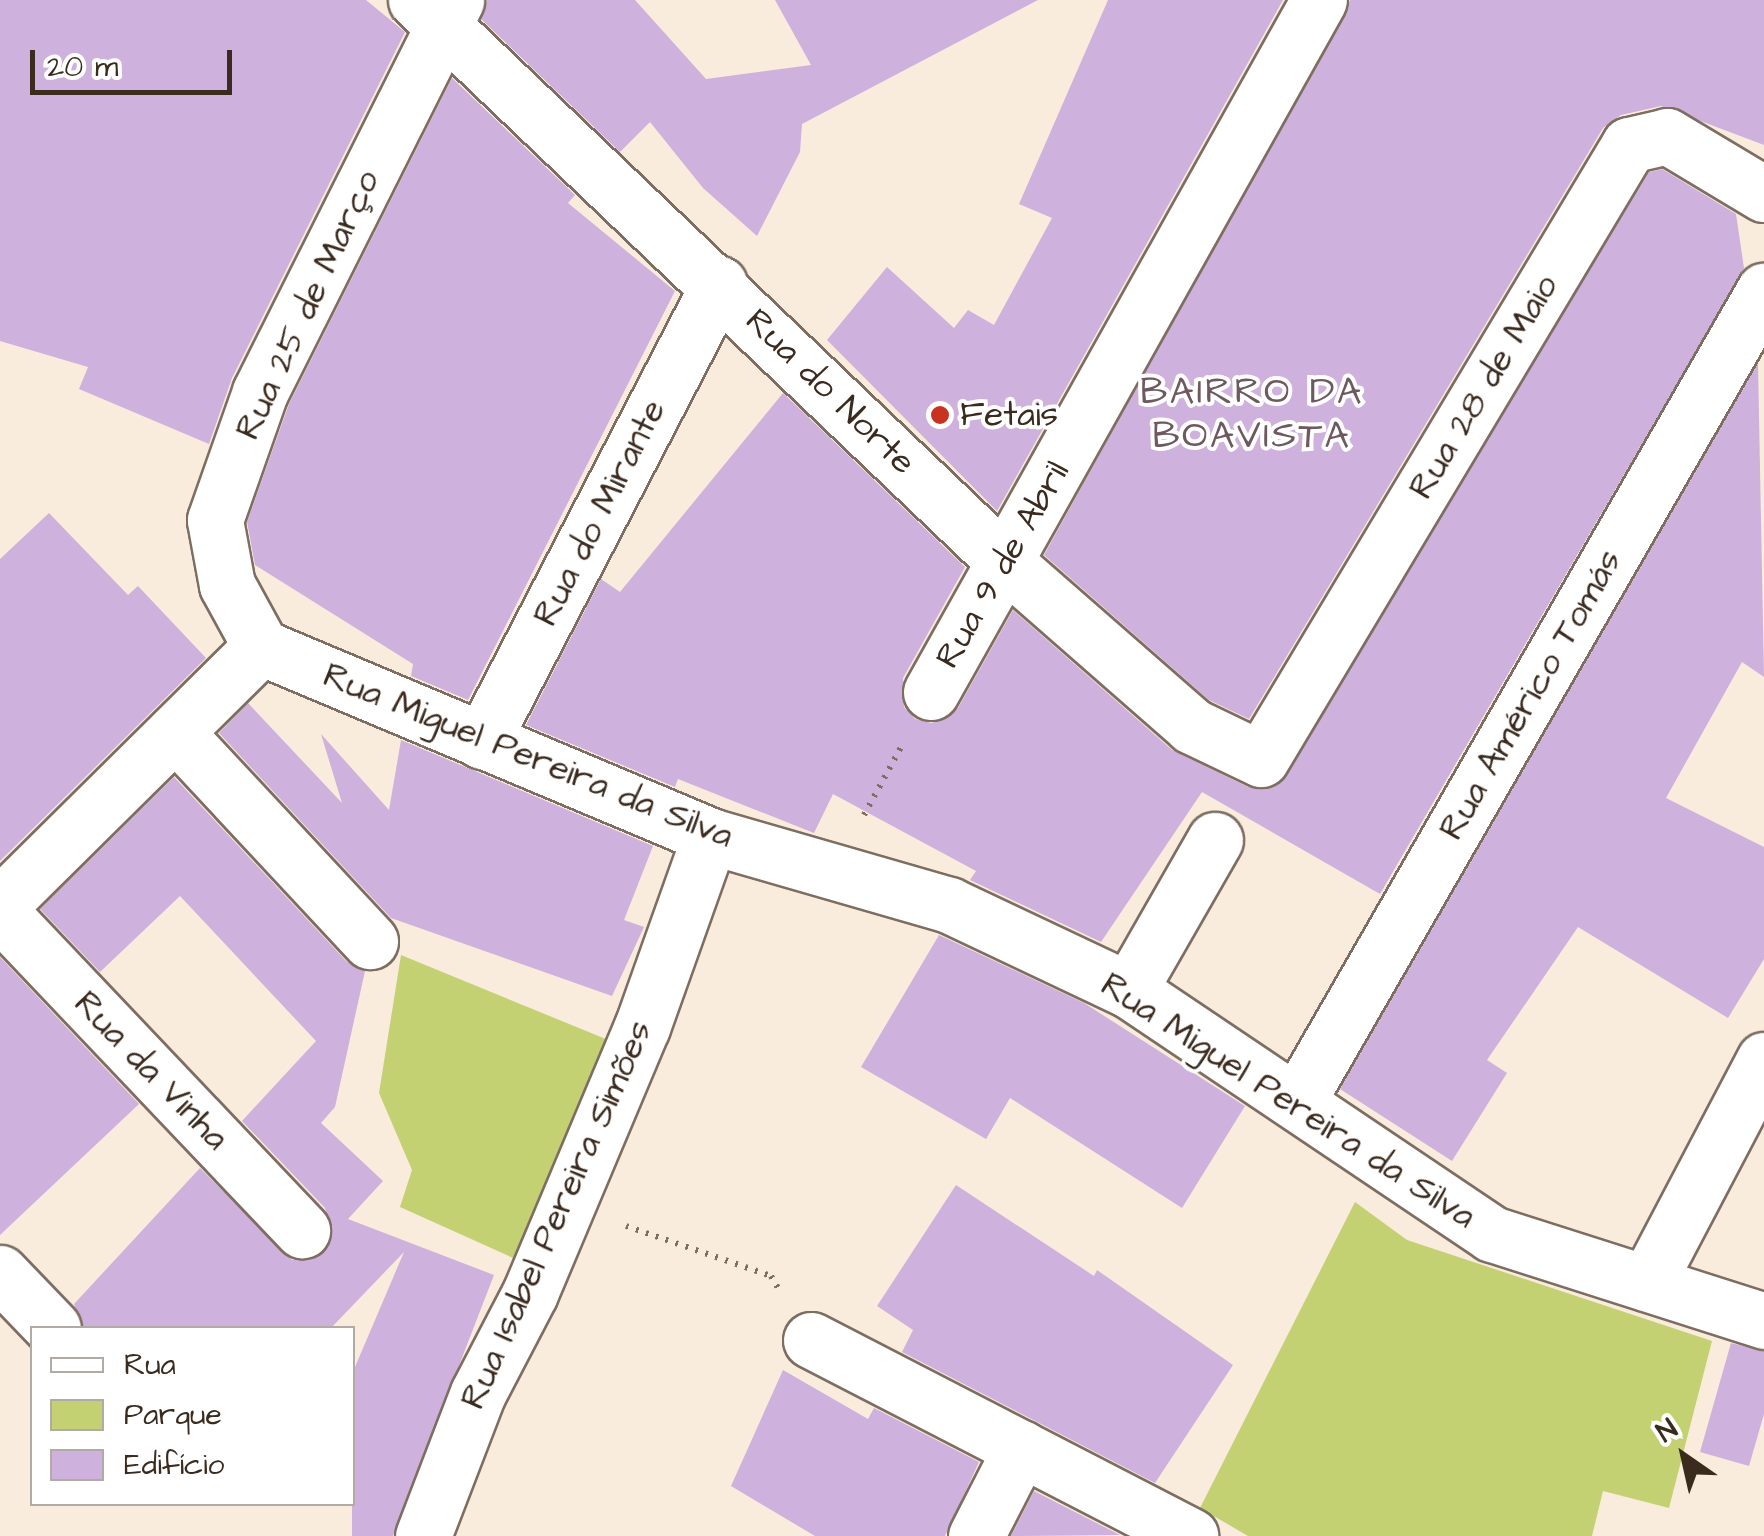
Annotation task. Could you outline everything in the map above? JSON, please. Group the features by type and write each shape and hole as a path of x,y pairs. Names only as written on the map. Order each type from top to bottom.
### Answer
{"street":[{"name":"Rua 9 de Abril","path":"931,692 1319,0"},
{"name":"Rua do Norte","path":"439,8 1006,563 1192,726 1262,759"},
{"name":"Rua 25 de Março","path":"261,648 227,585 215,520 260,392 439,8"},
{"name":"Rua 28 de Maio","path":"1262,759 1629,145 1667,136 1764,194"},
{"name":"Rua do Mirante","path":"482,741 719,284"},
{"name":"Rua Américo Tomás","path":"1298,1100 1764,291"},
{"path":"0,905 261,648"},
{"name":"Rua Miguel Pereira da Silva","path":"261,648 710,836 949,904 1128,990 1298,1100 1492,1234 1764,1321"},
{"path":"175,732 370,941"},
{"name":"Rua Isabel Pereira Simões","path":"422,1536 478,1393 568,1206 710,836"},
{"path":"1128,990 1215,840"},
{"name":"Rua da Vinha","path":"0,912 302,1230"},
{"path":"1647,1284 1764,1060"},
{"path":"0,1273 51,1326"},
{"path":"811,1340 1190,1536"},
{"path":"976,1536 1021,1448"}],"path":[{"name":"Rua 9 de Abril","path":"842,871 850,842 931,692"},
{"path":"568,1206 771,1276 811,1340"}],"green space":[{"path":"401,955 613,1042 522,1262 400,1207 412,1170 379,1093"},
{"path":"1355,1202 1407,1240 1712,1341 1669,1508 1603,1491 1592,1536 1248,1536 1200,1508"}],"building":[{"path":"0,0 366,0 405,32 232,378 209,444 79,389 88,367 0,341"},
{"path":"487,0 635,0 706,79 811,65 775,0 1038,0 802,124 800,152 757,236 703,188 650,122 620,152 481,19"},
{"path":"1108,0 1283,0 997,511 827,340 887,267 954,328 968,310 994,325 1052,218 1019,204"},
{"path":"1350,0 1764,0 1764,145 1661,106 1621,115 1603,128 1249,719 1209,700 1044,555"},
{"path":"452,78 575,195 568,203 675,291 468,700 411,676 413,664 255,565 247,522 289,404"},
{"path":"1662,169 1736,214 1744,268 1380,894 1202,792 1101,942 970,880 976,871 833,794 814,833 678,779 675,787 526,725 601,579 620,592 783,393 965,567 903,678 904,707 915,719 932,723 958,708 1013,610 1172,750 1248,787 1276,786 1649,172"},
{"path":"1758,363 1764,677 1742,662 1666,798 1764,847 1764,959 1728,1018 1578,927 1487,1060 1507,1073 1452,1161 1340,1089"},
{"path":"49,513 128,595 138,586 206,658 0,861 0,559"},
{"path":"248,703 342,803 321,734 389,810 401,740 653,846 624,920 644,927 612,996 391,918 219,733"},
{"path":"174,777 347,962 365,971 335,1107 321,1123 383,1181 348,1219 494,1275 393,1536 352,1536 355,1367 404,1252 333,1326 82,1326 74,1304 200,1168 292,1260 310,1260 332,1238 325,1208 242,1121 316,1041 180,896 100,972 40,909"},
{"path":"939,935 1084,1003 1245,1106 1182,1208 1010,1098 986,1139 861,1067"},
{"path":"0,957 139,1104 0,1235"},
{"path":"956,1185 1094,1276 1097,1270 1233,1365 1155,1483 902,1352 913,1330 877,1306"},
{"path":"1731,1343 1764,1351 1764,1414 1749,1466 1700,1452"},
{"path":"783,1370 868,1419 874,1408 979,1462 945,1536 815,1536 731,1486"},
{"path":"1034,1491 1120,1535 1011,1536"}],"place":[{"name":"Fetais","path":"940,415"}],"district":[{"name":"BAIRRO DA BOAVISTA","path":"1252,414"}]}
